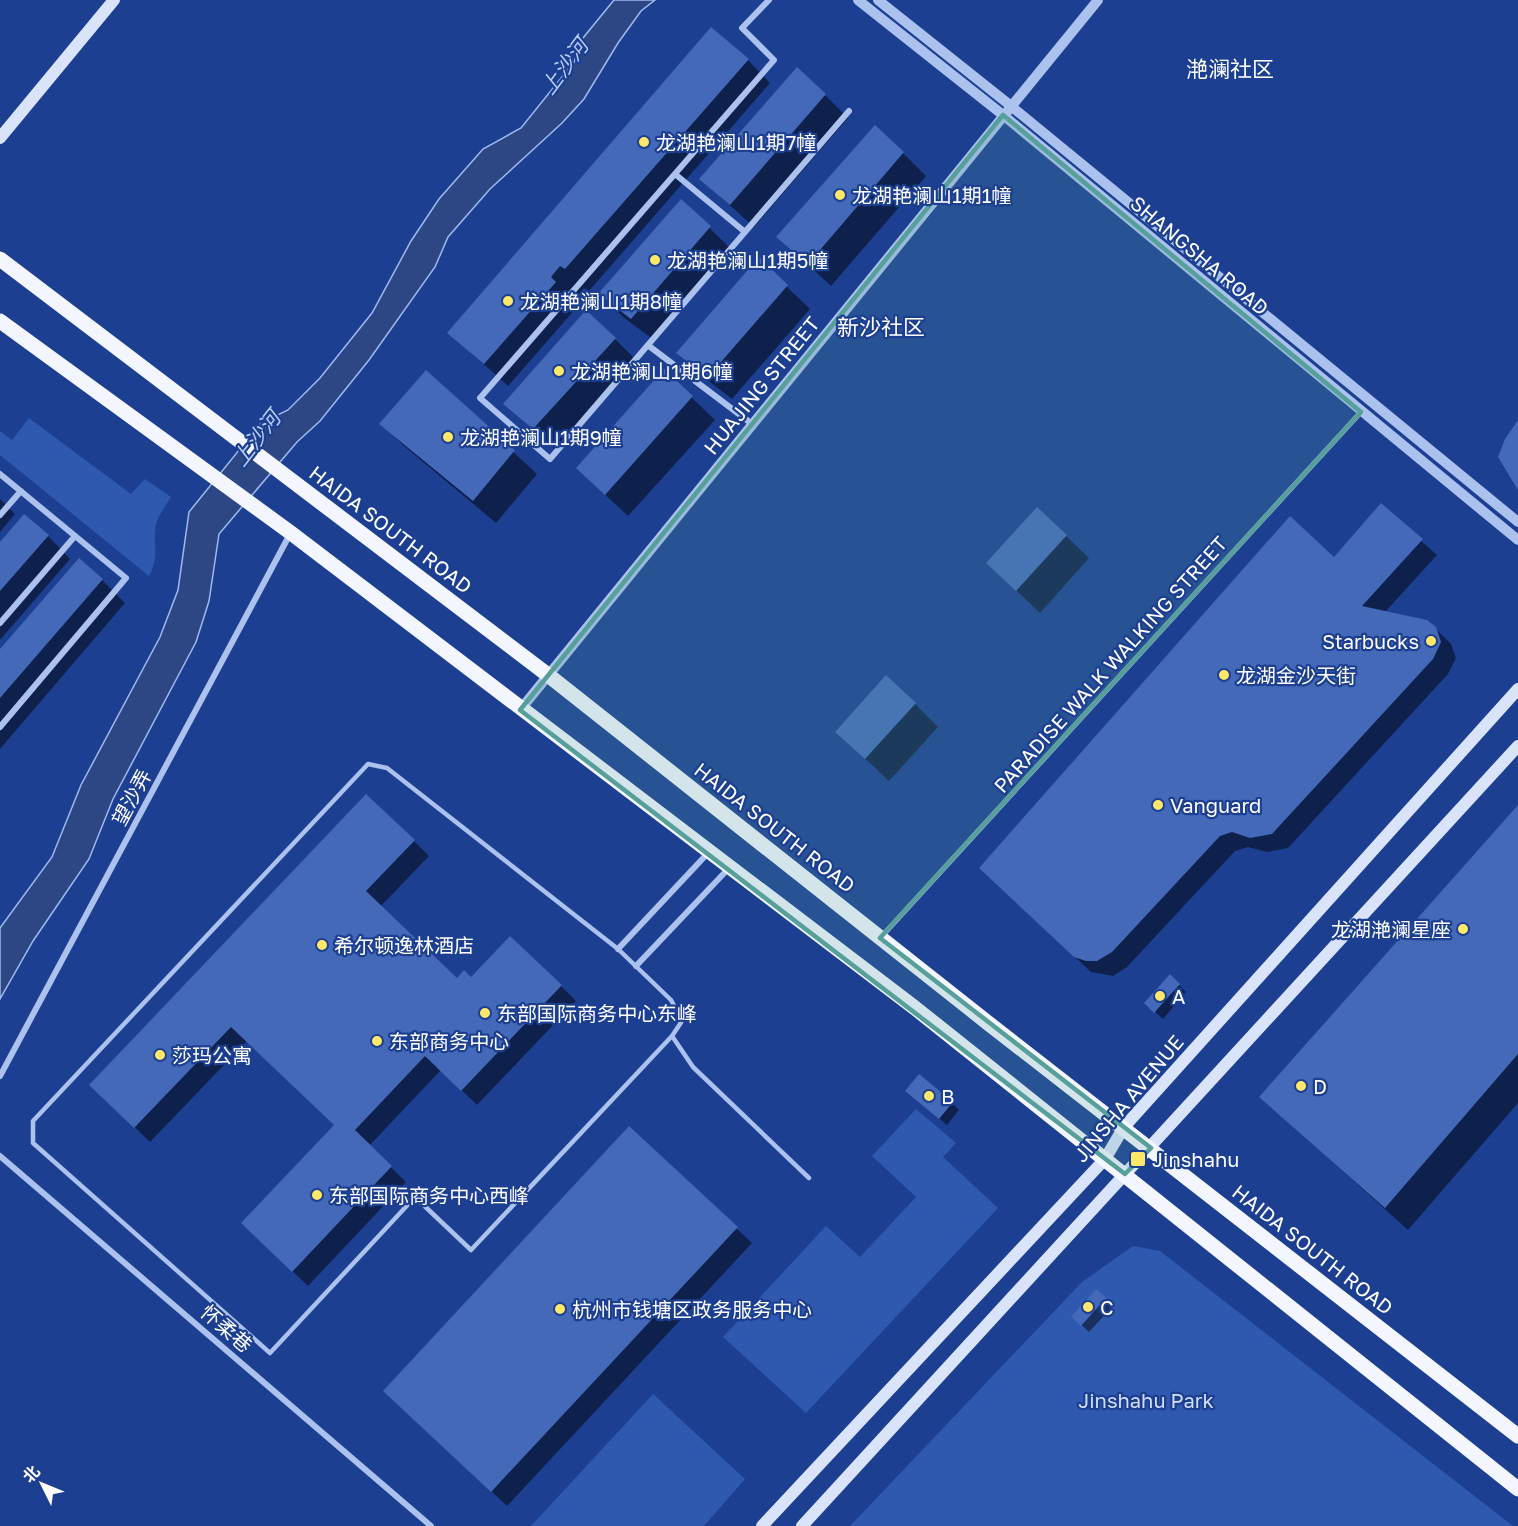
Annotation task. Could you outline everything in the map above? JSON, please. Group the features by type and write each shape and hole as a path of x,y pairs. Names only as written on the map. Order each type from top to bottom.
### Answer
{"main road":[{"path":"0,138 114,0"},
{"name":"HAIDA SOUTH ROAD","path":"0,259 548,675 880,938 1518,1436"},
{"path":"0,321 291,533 520,710 915,1008 1518,1489"},
{"name":"JINSHA AVENUE","path":"762,1526 1105,1159 1124,1127 1518,689"},
{"path":"802,1526 1518,746"}],"street":[{"path":"769,0 742,28 774,60 480,398 550,459 849,111"},
{"name":"SHANGSHA ROAD","path":"858,0 1003,116 1518,540"},
{"name":"SHANGSHA ROAD","path":"878,0 1011,106 1518,522"},
{"name":"HUAJING STREET","path":"520,710 1098,0"},
{"path":"675,174 745,232"},
{"path":"649,346 752,424"},
{"name":"PARADISE WALK WALKING STREET","path":"880,938 1361,412"},
{"path":"0,474 126,578 0,727"},
{"path":"0,515 21,491"},
{"name":"望沙弄","path":"0,1076 291,533"},
{"path":"0,623 75,536"},
{"path":"618,949 708,852"},
{"path":"636,966 729,868"},
{"name":"怀柔巷","path":"0,1156 431,1526"}],"lane":[{"path":"368,764 387,768 618,949 636,966 671,1000 682,1020 672,1036 471,1250 415,1197 270,1353 33,1143 33,1121 368,764"},
{"path":"672,1036 693,1067 809,1178"}],"highlighted area":[{"path":"1003,115 1361,412 880,938 1151,1148 1125,1174 520,710"}],"green space":[{"path":"29,418 131,494 145,479 171,497 157,521 154,562 149,576 0,455 0,431 12,440"},
{"path":"916,1109 956,1143 943,1157 998,1208 806,1413 723,1337 826,1226 860,1257 916,1197 872,1156"},
{"name":"Jinshahu Park","path":"1133,1246 1160,1251 1513,1526 850,1526 1082,1282"},
{"path":"653,1394 745,1479 704,1526 531,1526"}],"water":[{"name":"上沙河","path":"614,0 655,0 641,11 618,43 584,99 562,123 490,189 448,237 435,267 369,360 320,421 297,442 219,534 209,601 196,642 113,799 89,859 33,941 0,999 0,928 52,857 81,785 160,637 178,590 189,512 261,423 288,410 320,378 372,313 411,241 439,199 483,149 521,128 574,62 583,38"}],"building":[{"name":"龙湖艳澜山1期7幢","path":"711,27 749,59 565,269 560,266 551,277 556,282 484,364 447,333"},
{"path":"797,67 826,94 730,205 699,179"},
{"name":"龙湖艳澜山1期1幢","path":"875,125 904,152 808,264 776,237"},
{"name":"龙湖艳澜山1期5幢","path":"681,199 711,226 631,319 598,294"},
{"path":"759,257 788,285 708,377 676,353"},
{"name":"龙湖艳澜山1期6幢","path":"586,310 616,338 533,429 503,404"},
{"path":"664,369 693,396 605,495 576,468"},
{"name":"龙湖艳澜山1期9幢","path":"426,370 515,450 473,501 379,424"},
{"path":"1518,420 1518,490 1498,457 1505,439"},
{"name":"龙湖金沙天街","path":"1381,503 1423,539 1362,606 1427,620 1436,627 1441,642 1433,659 1272,834 1250,838 1232,832 1220,836 1112,952 1097,961 1086,961 1074,957 979,868 1290,516 1334,557"},
{"path":"1037,507 1067,535 1016,591 986,563"},
{"path":"24,514 49,535 0,591 0,542"},
{"path":"79,558 103,579 0,698 0,649"},
{"path":"886,675 916,703 865,759 835,732"},
{"name":"东部商务中心","path":"366,794 415,840 366,891 457,978 464,970 471,977 510,936 562,985 461,1091 425,1056 355,1130 392,1166 292,1272 241,1223 334,1125 231,1027 134,1128 89,1085"},
{"name":"龙湖滟澜星座","path":"1518,805 1518,1054 1385,1208 1259,1097"},
{"name":"A","path":"1170,974 1180,984 1154,1013 1144,1003"},
{"name":"B","path":"919,1074 953,1102 939,1119 905,1091"},
{"name":"杭州市钱塘区政务服务中心","path":"629,1126 738,1227 491,1492 383,1391"},
{"name":"C","path":"1096,1289 1106,1298 1081,1326 1071,1317"}],"place":[{"name":"龙湖艳澜山1期7幢","path":"644,142"},
{"name":"龙湖艳澜山1期1幢","path":"840,195"},
{"name":"龙湖艳澜山1期5幢","path":"655,260"},
{"name":"龙湖艳澜山1期8幢","path":"508,301"},
{"name":"龙湖艳澜山1期6幢","path":"559,371"},
{"name":"龙湖艳澜山1期9幢","path":"448,437"},
{"name":"Starbucks","path":"1431,641"},
{"name":"龙湖金沙天街","path":"1224,675"},
{"name":"Vanguard","path":"1158,805"},
{"name":"龙湖滟澜星座","path":"1463,929"},
{"name":"希尔顿逸林酒店","path":"322,945"},
{"name":"A","path":"1160,996"},
{"name":"东部国际商务中心东峰","path":"485,1013"},
{"name":"东部商务中心","path":"377,1041"},
{"name":"莎玛公寓","path":"160,1055"},
{"name":"D","path":"1301,1086"},
{"name":"B","path":"929,1096"},
{"name":"Jinshahu","path":"1138,1159"},
{"name":"东部国际商务中心西峰","path":"317,1195"},
{"name":"C","path":"1088,1307"},
{"name":"杭州市钱塘区政务服务中心","path":"560,1309"}],"district":[{"name":"滟澜社区","path":"1230,68"},
{"name":"新沙社区","path":"881,326"}]}
